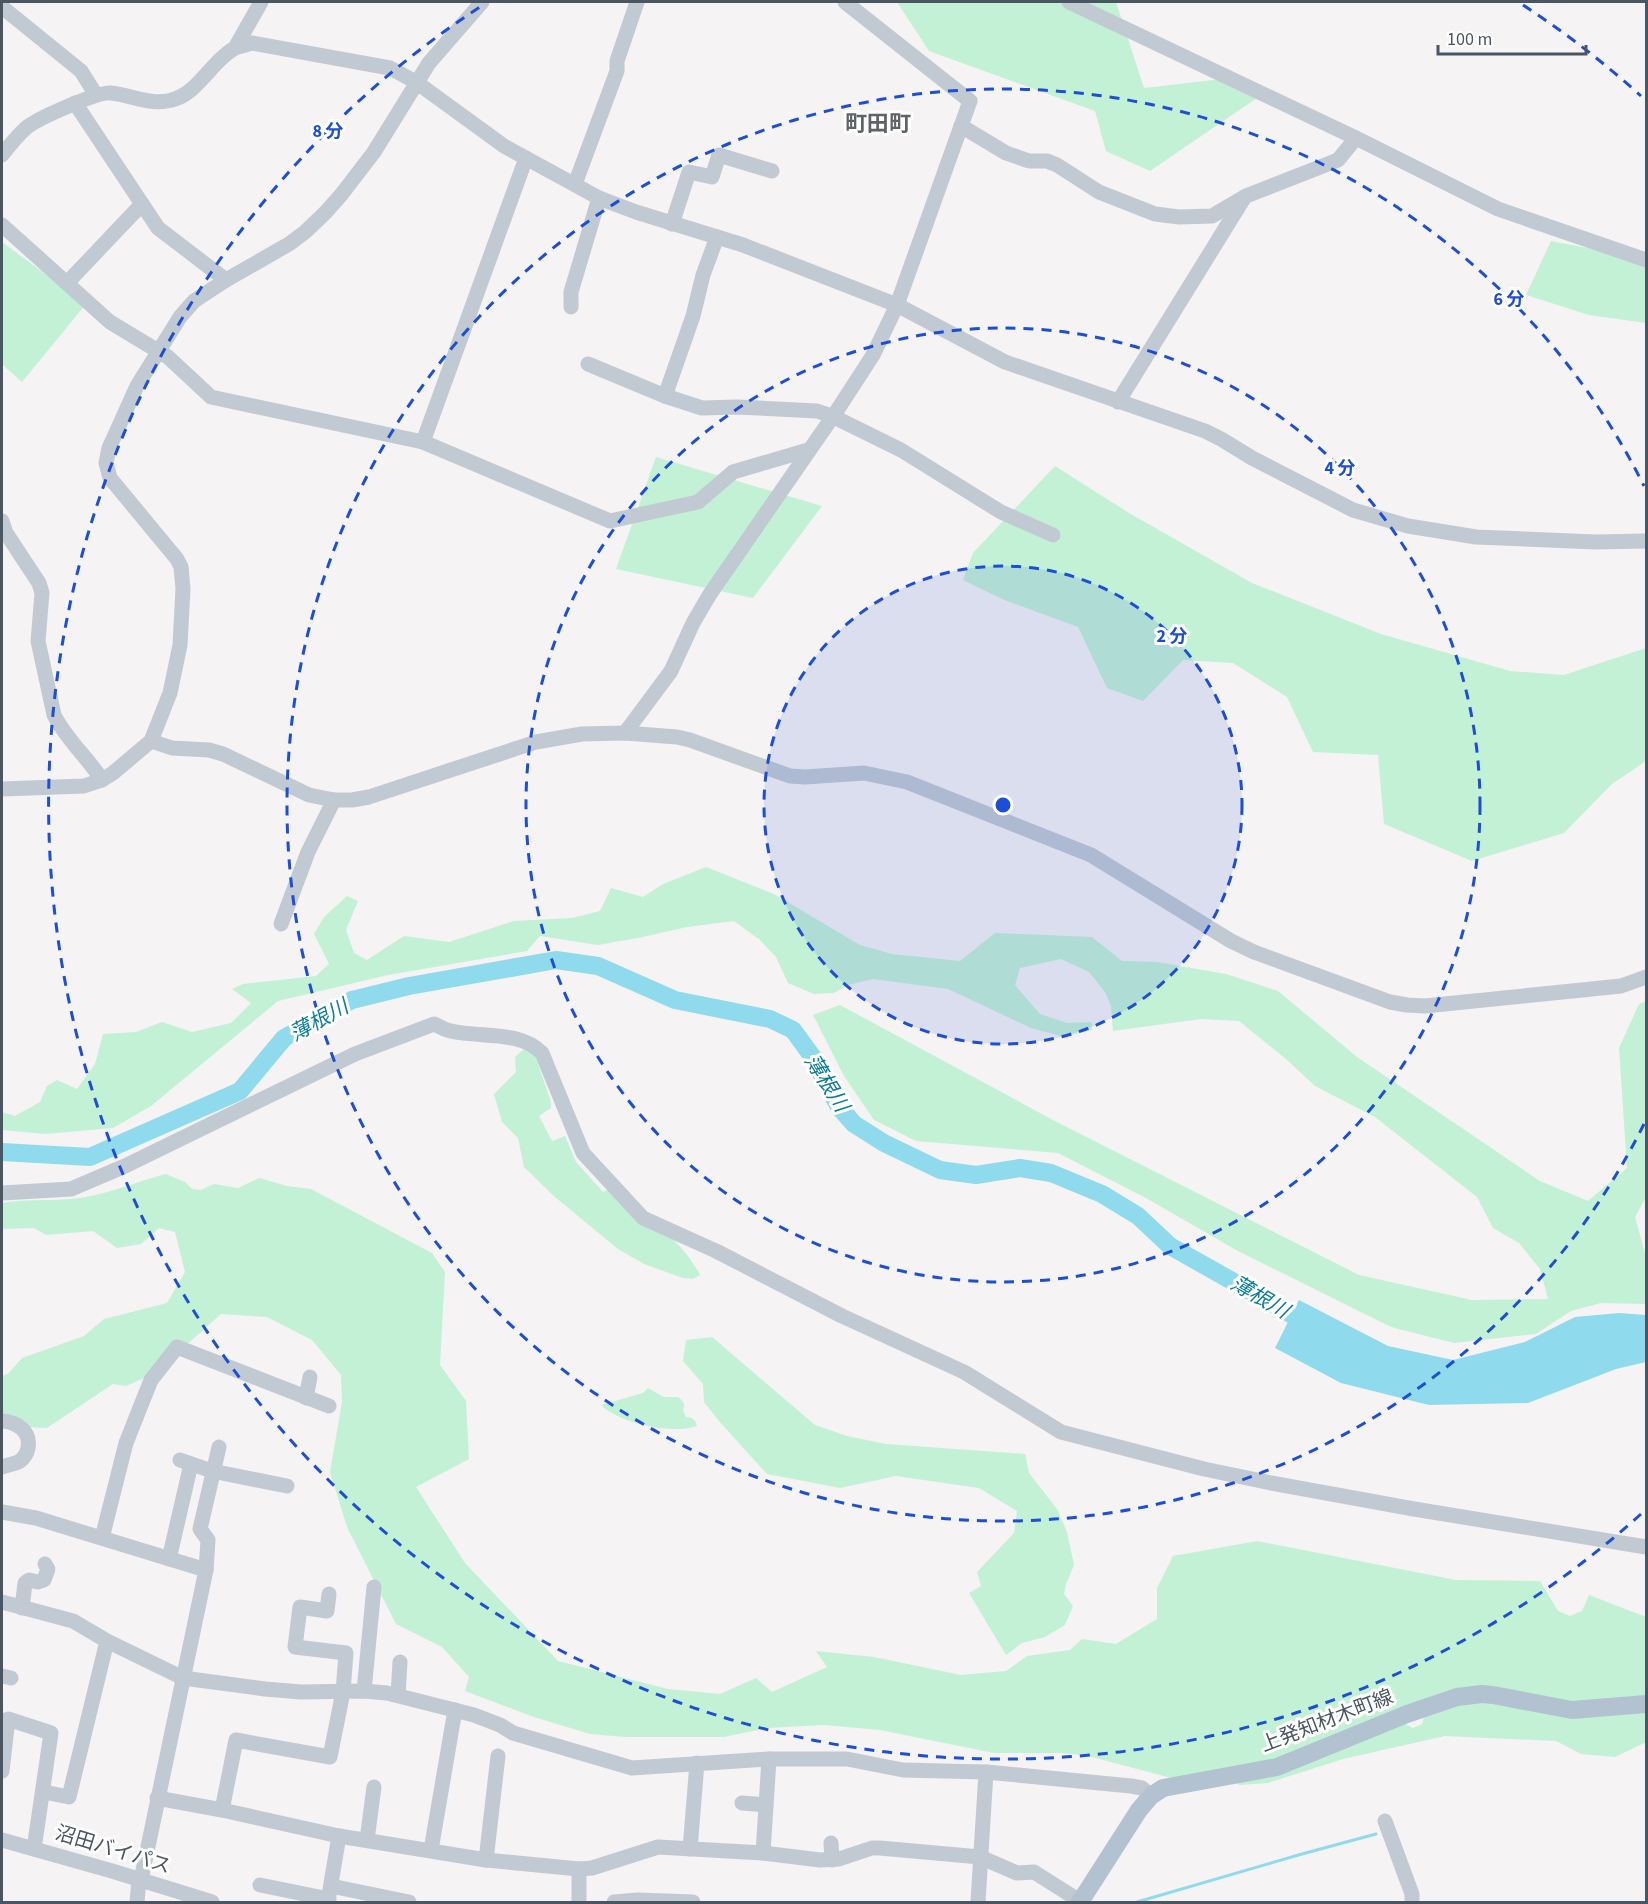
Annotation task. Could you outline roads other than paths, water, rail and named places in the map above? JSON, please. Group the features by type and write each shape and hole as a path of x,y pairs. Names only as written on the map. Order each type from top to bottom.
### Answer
{"main road":[{"name":"上発知材木町線","path":"1151,1796 1156,1791 1172,1786 1246,1774 1290,1762 1407,1714 1457,1697 1493,1695 1572,1710 1647,1704"},
{"path":"1080,1902 1139,1810 1151,1796"}],"street":[{"path":"235,48 261,2"},
{"path":"2,789 84,786 102,780 151,741 170,693 177,667 183,575 177,559 110,478 106,463 109,448 137,386 186,309 226,280 289,244 325,213 374,152 429,63 482,2"},
{"path":"575,184 617,71 617,61 637,2"},
{"path":"625,733 671,670 693,622 710,594 873,354 897,305 970,101 845,2"},
{"path":"1069,2 1356,138 1498,209 1647,260"},
{"path":"2,7 81,71 96,95"},
{"path":"2,155 27,126 96,95 111,93 136,100 165,102 177,99 187,93 219,60 235,48 252,44 390,68 416,82 504,146 599,198 672,224 743,245 897,305 1005,362 1205,431 1353,510 1408,526 1476,537 1596,542 1647,541"},
{"path":"75,104 158,228 226,280"},
{"path":"961,126 1006,153 1029,162 1047,162 1057,165 1099,192 1155,214 1179,217 1212,216 1246,196 1338,160 1347,152 1356,138"},
{"path":"672,224 689,172 712,177 719,155 772,171"},
{"path":"423,442 526,158"},
{"path":"1118,402 1246,196"},
{"path":"571,307 571,292 599,198"},
{"path":"68,283 142,204"},
{"path":"2,225 110,321 158,353 168,357 211,397 423,442 610,521 698,502 733,472 808,450"},
{"path":"665,396 696,308 703,275 717,237"},
{"path":"588,364 665,396 702,408 737,406 817,411 832,416 901,450 1000,512 1053,535"},
{"path":"2,521 6,533 39,583 42,593 38,641 54,716 102,780"},
{"path":"151,741 172,748 209,750 223,754 309,795 334,800 352,800 369,797 536,742 582,734 625,733 677,737 790,776 864,773 907,782 1090,855 1231,941 1390,1002 1425,1006 1621,986 1647,977"},
{"path":"281,924 308,852 334,800"},
{"path":"2,1193 71,1189 125,1166 355,1054 434,1023 450,1031 501,1036 534,1045 542,1053 584,1152 643,1218 716,1251 842,1316 964,1372 1061,1432 1204,1469 1271,1483 1647,1547"},
{"path":"102,1538 126,1443 142,1401 151,1380 177,1347 329,1406"},
{"path":"306,1398 310,1377"},
{"path":"2,1421 16,1424 28,1436 26,1454 21,1460 2,1467"},
{"path":"137,1902 206,1570 208,1540 200,1529 219,1447"},
{"path":"169,1559 185,1462 212,1471 287,1486"},
{"path":"2,1512 36,1518 206,1570"},
{"path":"22,1608 25,1583 29,1580 38,1582 44,1580 48,1569 45,1564"},
{"path":"364,1691 374,1587"},
{"path":"222,1810 236,1740 330,1757 343,1692 346,1653 295,1647 300,1607 327,1611 329,1594"},
{"path":"2,1602 73,1621 107,1641 183,1678 265,1689 364,1691 398,1695 455,1710 500,1725 513,1733 632,1768 769,1759 847,1759 903,1770 986,1772 1131,1786 1142,1788 1151,1796"},
{"path":"44,1792 69,1797 107,1641"},
{"path":"398,1695 400,1662"},
{"path":"431,1850 455,1710"},
{"path":"2,1771 8,1719 51,1733 34,1849"},
{"path":"486,1860 498,1756"},
{"path":"763,1853 769,1759"},
{"path":"690,1849 697,1763"},
{"path":"978,1902 986,1772"},
{"path":"367,1840 374,1787"},
{"path":"157,1798 339,1836 486,1860 579,1869 592,1868 658,1847 763,1853 820,1860 839,1859 872,1848 980,1857 1017,1873 1034,1872 1080,1902"},
{"path":"742,1803 766,1805"},
{"path":"1385,1821 1412,1894 1412,1902"},
{"path":"329,1896 339,1836"},
{"name":"沼田バイパス","path":"2,1840 212,1902"},
{"path":"831,1843 832,1860"},
{"path":"579,1869 579,1902"},
{"path":"260,1885 329,1896 409,1902"},
{"path":"614,1902 638,1900 693,1902"}],"water":[{"path":"1299,1300 1388,1346 1453,1360 1525,1342 1575,1317 1619,1313 1646,1315 1646,1362 1616,1369 1528,1403 1429,1405 1341,1383 1275,1348"}],"waterway":[{"name":"薄根川","path":"2,1152 90,1157 240,1091 284,1038 352,1000 409,986 556,960 598,966 675,1000 770,1019 793,1030 812,1056 839,1107 854,1124 884,1143 940,1170 976,1175 1020,1168 1051,1173 1102,1194 1138,1216 1170,1246 1312,1326"},
{"path":"1137,1902 1376,1834"}],"district":[{"name":"町田町","path":"878,124"}]}
